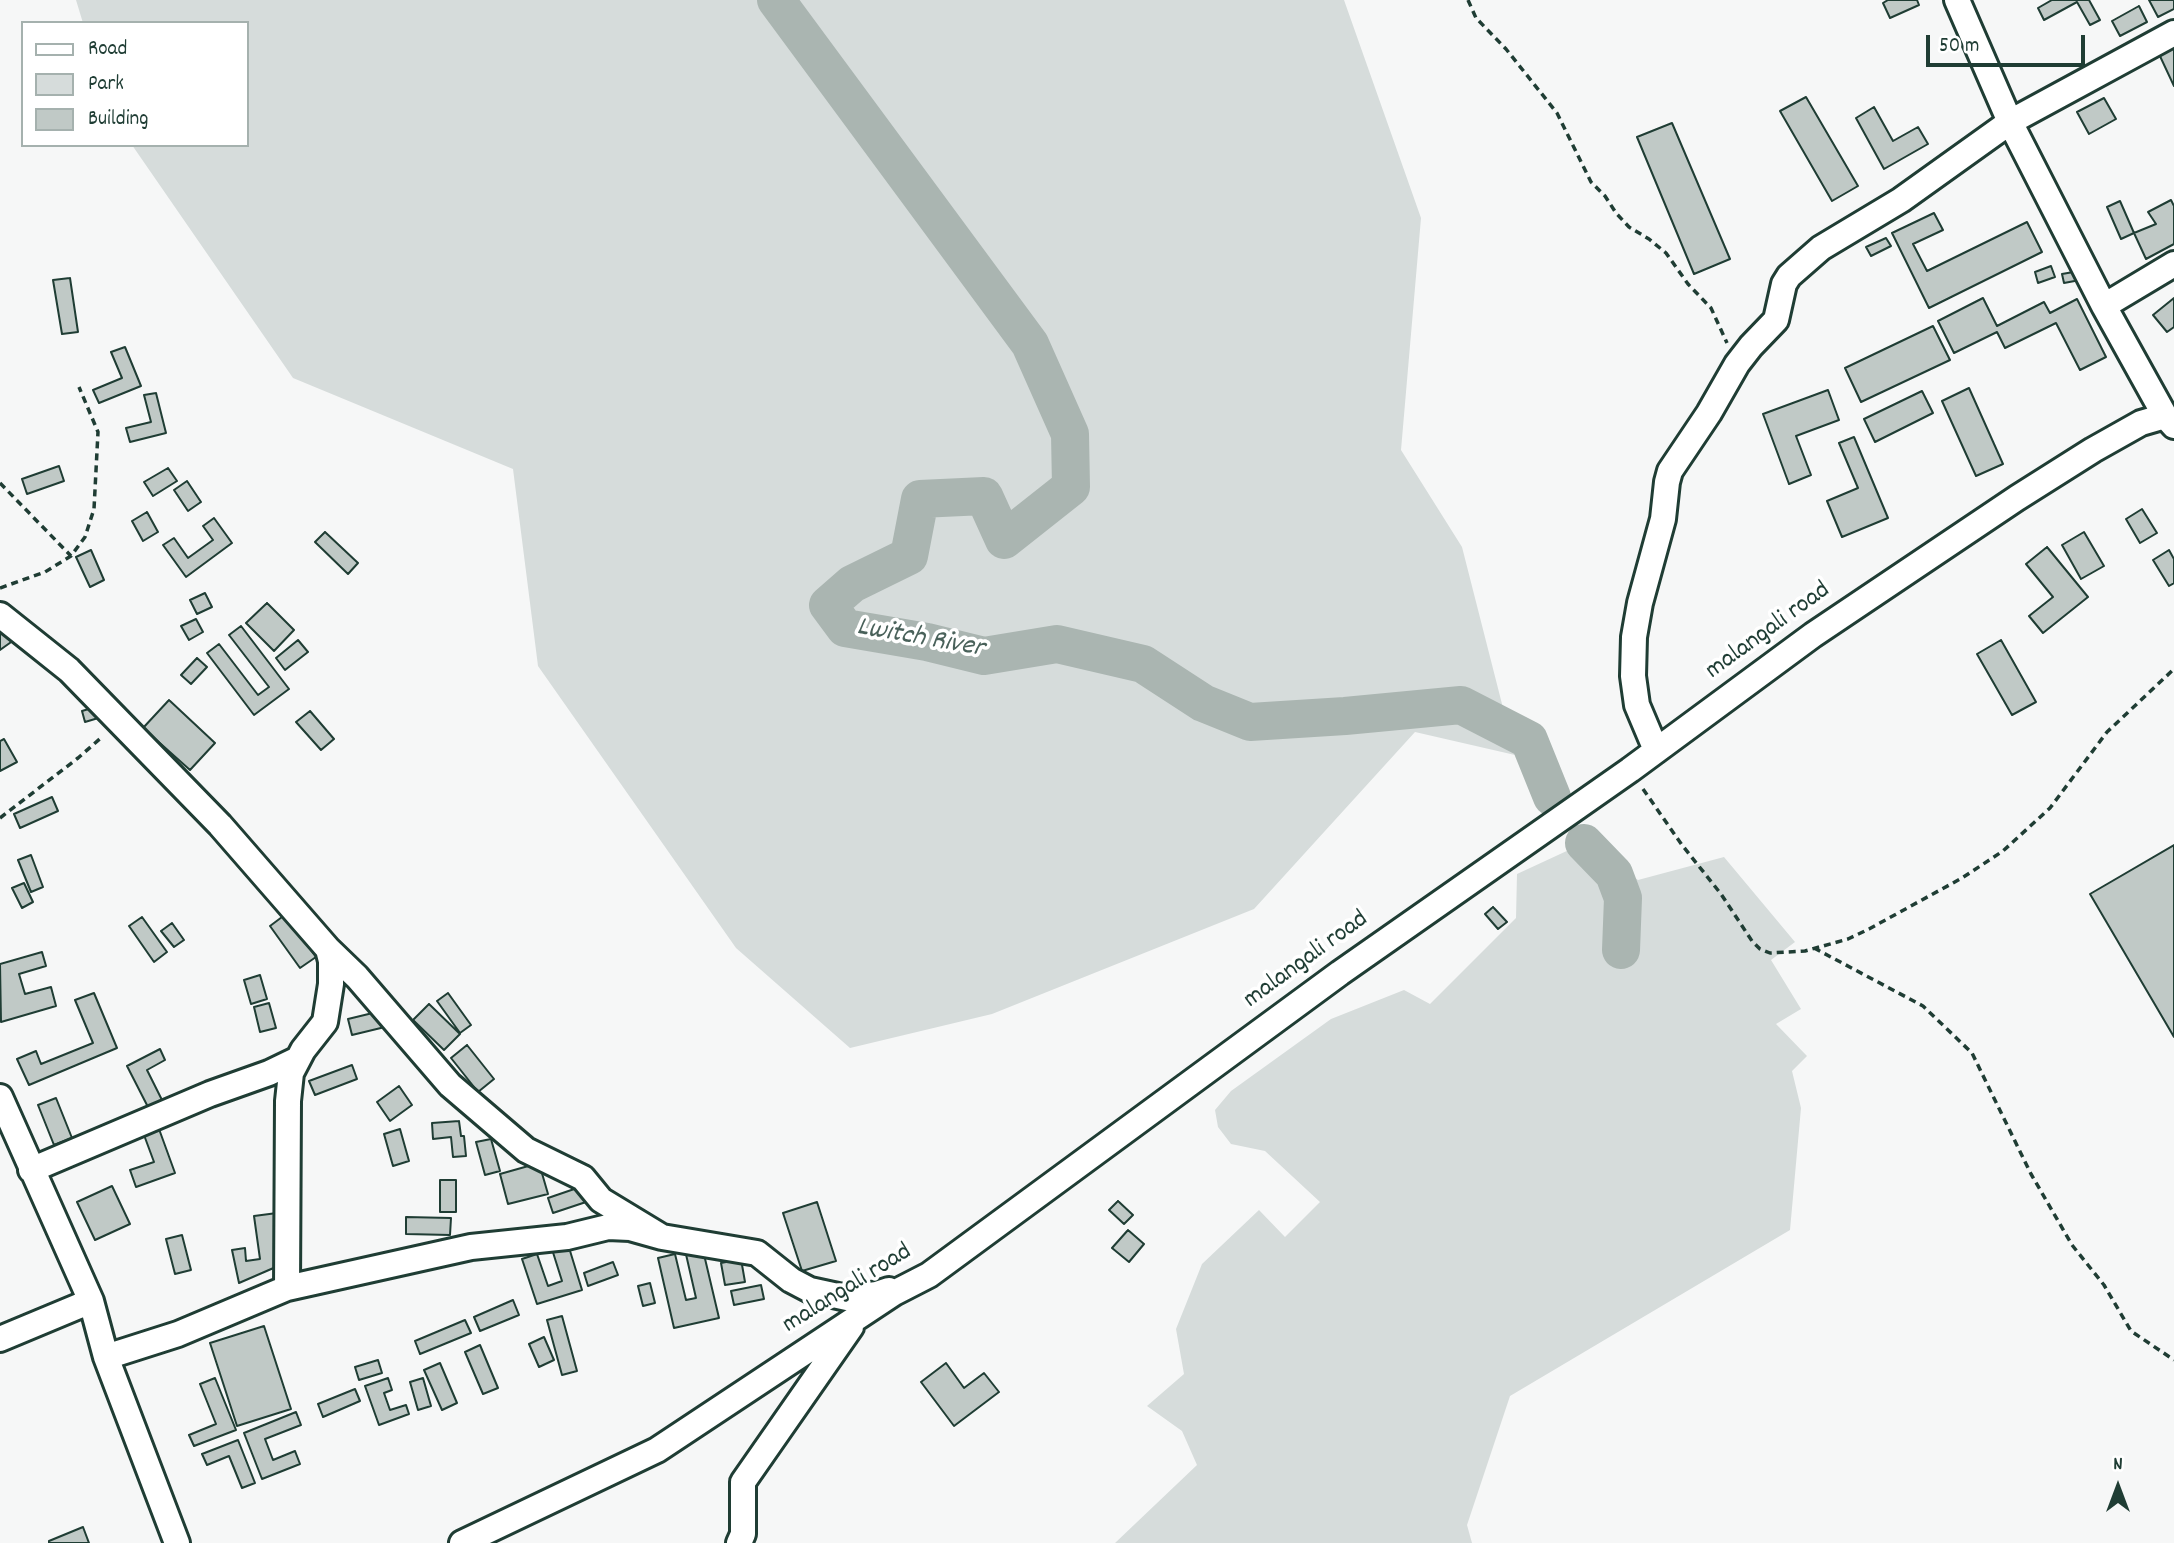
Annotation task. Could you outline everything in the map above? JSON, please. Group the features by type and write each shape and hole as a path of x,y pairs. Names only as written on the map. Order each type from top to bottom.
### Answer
{"street":[{"path":"1957,0 2010,122 2104,306 2169,421"},
{"path":"1656,750 1637,705 1633,676 1634,637 1640,603 1663,520 1670,471 1709,413 1737,364 1776,320 1784,284 1802,263 1821,248 1902,200 2010,122 2174,33"},
{"path":"2104,306 2174,264"},
{"name":"malangali road","path":"462,1543 657,1450 894,1293 929,1275 1329,981 1630,770 1813,635 2092,450 2141,423 2169,421"},
{"path":"0,615 69,670 220,825 328,949 357,976 418,1051 450,1085 526,1150 583,1178 601,1200 662,1237"},
{"path":"287,1288 288,1101 291,1073 325,1022 331,984 328,949"},
{"path":"31,1170 211,1094 270,1073 298,1059"},
{"path":"0,1097 91,1301 106,1357 177,1543"},
{"path":"106,1357 178,1335 287,1288 471,1247 567,1237 608,1227 629,1228 662,1237 757,1253 792,1280 810,1290 847,1297 877,1294 929,1275"},
{"path":"0,1339 91,1301"},
{"path":"739,1543 743,1534 743,1482 858,1318"}],"path":[{"path":"1468,0 1476,18 1506,49 1556,113 1591,182 1629,227 1667,253 1688,284 1712,308 1737,364"},
{"path":"0,588 45,572 71,556 85,537 94,509 98,432 79,387"},
{"path":"0,484 32,513 71,556"},
{"path":"1630,770 1752,941 1760,949 1770,953 1791,953 1848,939 1869,929 1962,878 2003,851 2050,808 2107,732 2174,669"},
{"path":"0,818 106,733 125,727"},
{"path":"1813,947 1923,1006 1972,1053 2031,1174 2072,1245 2104,1285 2131,1331 2174,1360"}],"green space":[{"path":"76,0 1344,0 1421,218 1401,450 1462,547 1515,755 1415,732 1254,909 992,1014 850,1048 736,948 538,666 513,469 293,378 133,147 248,147 248,21 82,21"},
{"path":"1584,843 1638,880 1724,857 1795,942 1771,960 1801,1009 1776,1024 1807,1056 1792,1071 1801,1108 1790,1230 1510,1396 1467,1525 1472,1543 1115,1543 1197,1465 1182,1431 1147,1406 1184,1374 1176,1329 1202,1264 1259,1210 1285,1237 1320,1202 1265,1151 1231,1144 1218,1127 1215,1110 1231,1091 1331,1019 1404,990 1430,1004 1516,918 1517,874"}],"building":[{"path":"1888,0 1917,0 1919,5 1890,18 1883,3"},
{"path":"2052,0 2089,0 2100,20 2090,25 2077,2 2044,20 2038,8"},
{"path":"2149,0 2174,0 2174,9 2158,17"},
{"path":"2139,6 2147,22 2120,36 2112,21"},
{"path":"2174,47 2174,86 2159,54"},
{"path":"1806,97 1858,186 1832,201 1780,111"},
{"path":"2104,98 2116,119 2089,134 2077,112"},
{"path":"1874,107 1893,141 1918,127 1928,144 1884,169 1856,118"},
{"path":"1672,123 1730,259 1694,274 1637,137"},
{"path":"2171,200 2174,206 2174,244 2146,259 2134,233 2156,224 2148,212"},
{"path":"2120,201 2134,233 2121,239 2107,207"},
{"path":"1934,213 1943,230 1913,244 1927,271 2027,222 2042,252 1929,308 1892,233"},
{"path":"1886,238 1891,246 1871,256 1866,247"},
{"path":"2051,266 2055,277 2038,283 2035,272"},
{"path":"2079,271 2080,280 2064,283 2062,274"},
{"path":"70,278 78,332 62,334 53,280"},
{"path":"1983,298 1997,326 2044,302 2050,313 2077,299 2106,357 2080,370 2056,323 2005,348 1997,332 1954,353 1938,321"},
{"path":"2174,298 2174,327 2167,332 2153,315"},
{"path":"1933,326 1950,360 1861,402 1845,368"},
{"path":"125,347 141,386 99,403 93,390 122,378 111,352"},
{"path":"1969,388 2003,464 1976,476 1942,401"},
{"path":"1828,390 1839,420 1796,436 1811,475 1789,484 1763,414"},
{"path":"1922,391 1933,413 1875,442 1864,419"},
{"path":"156,393 166,433 130,442 126,428 151,422 144,395"},
{"path":"1854,437 1888,518 1842,537 1827,501 1858,488 1839,443"},
{"path":"59,466 64,481 27,494 22,479"},
{"path":"168,468 177,481 153,496 144,482"},
{"path":"187,481 201,502 188,511 174,490"},
{"path":"2142,509 2157,533 2140,543 2126,519"},
{"path":"147,512 158,532 143,541 132,521"},
{"path":"214,518 232,543 186,577 163,545 174,538 188,558 213,540 203,526"},
{"path":"325,532 358,563 348,574 315,542"},
{"path":"2084,532 2104,566 2081,579 2062,545"},
{"path":"2047,547 2088,597 2043,633 2029,616 2053,597 2026,564"},
{"path":"91,550 104,580 90,587 76,557"},
{"path":"2169,550 2174,559 2174,583 2169,586 2153,560"},
{"path":"205,593 212,607 197,614 190,600"},
{"path":"267,603 294,630 274,651 246,623"},
{"path":"196,619 203,632 189,640 181,626"},
{"path":"241,626 289,689 254,715 207,653 219,644 258,695 269,687 229,635"},
{"path":"6,629 14,640 0,650 0,634"},
{"path":"298,640 308,652 285,670 276,658"},
{"path":"2001,640 2036,702 2012,715 1977,654"},
{"path":"197,658 207,667 191,684 181,675"},
{"path":"169,700 215,743 190,770 143,728"},
{"path":"102,705 105,716 85,722 82,711"},
{"path":"310,711 334,739 321,750 296,722"},
{"path":"4,739 17,762 0,771 0,741"},
{"path":"52,797 58,811 20,828 14,814"},
{"path":"2174,845 2174,1037 2090,894"},
{"path":"31,855 43,887 31,892 18,860"},
{"path":"24,883 33,902 22,908 12,888"},
{"path":"1493,907 1507,922 1498,929 1485,914"},
{"path":"286,914 316,957 300,968 270,926"},
{"path":"142,917 167,952 154,962 129,926"},
{"path":"172,923 184,940 174,947 161,931"},
{"path":"42,952 46,966 19,974 25,994 51,987 56,1006 1,1022 0,964"},
{"path":"260,975 267,999 251,1004 244,980"},
{"path":"94,993 117,1048 29,1085 17,1059 36,1051 41,1064 93,1043 75,1000"},
{"path":"448,993 471,1025 460,1033 437,1001"},
{"path":"269,1003 276,1028 260,1032 254,1007"},
{"path":"429,1004 460,1034 444,1050 413,1020"},
{"path":"381,1011 385,1027 352,1035 348,1019"},
{"path":"467,1045 494,1079 478,1092 451,1058"},
{"path":"160,1049 165,1060 147,1070 163,1102 149,1109 127,1066"},
{"path":"352,1065 357,1079 315,1095 309,1081"},
{"path":"399,1086 412,1105 390,1121 377,1102"},
{"path":"56,1098 72,1138 54,1145 38,1105"},
{"path":"459,1121 466,1156 453,1157 451,1137 433,1139 432,1123"},
{"path":"159,1129 175,1173 136,1187 130,1170 154,1162 144,1135"},
{"path":"400,1129 409,1161 393,1166 384,1134"},
{"path":"491,1139 500,1171 485,1175 476,1142"},
{"path":"539,1163 548,1194 508,1204 500,1174"},
{"path":"440,1180 456,1180 456,1212 440,1212"},
{"path":"586,1185 592,1200 553,1213 548,1198"},
{"path":"112,1186 130,1224 95,1240 77,1202"},
{"path":"1118,1201 1133,1215 1124,1224 1109,1210"},
{"path":"817,1202 836,1261 802,1271 783,1213"},
{"path":"277,1213 285,1263 239,1283 232,1250 245,1248 246,1261 260,1259 254,1216"},
{"path":"406,1217 451,1218 450,1235 406,1234"},
{"path":"1128,1230 1144,1244 1129,1262 1112,1248"},
{"path":"182,1235 191,1270 175,1274 166,1239"},
{"path":"567,1241 582,1290 537,1304 522,1259 537,1254 548,1286 562,1281 551,1246"},
{"path":"702,1246 719,1318 674,1328 658,1258 675,1254 686,1300 696,1298 685,1250"},
{"path":"741,1259 745,1282 725,1285 721,1263"},
{"path":"613,1262 618,1275 588,1286 584,1273"},
{"path":"650,1283 655,1303 643,1306 638,1286"},
{"path":"761,1285 764,1299 734,1305 731,1291"},
{"path":"513,1300 519,1315 480,1331 474,1317"},
{"path":"562,1316 577,1371 562,1375 547,1320"},
{"path":"465,1320 471,1333 420,1354 415,1341"},
{"path":"264,1326 291,1409 237,1426 210,1343"},
{"path":"544,1337 554,1360 539,1367 529,1344"},
{"path":"480,1345 498,1388 483,1394 465,1352"},
{"path":"378,1360 382,1373 359,1380 355,1367"},
{"path":"440,1363 457,1403 442,1410 424,1370"},
{"path":"946,1363 964,1388 984,1373 999,1392 954,1426 921,1382"},
{"path":"215,1378 236,1430 194,1446 189,1435 216,1424 200,1384"},
{"path":"388,1378 392,1390 384,1393 390,1410 406,1405 409,1414 379,1425 365,1386"},
{"path":"423,1378 431,1406 418,1410 410,1382"},
{"path":"355,1389 360,1401 323,1417 318,1404"},
{"path":"296,1412 301,1425 265,1439 273,1460 295,1451 300,1464 262,1479 244,1433"},
{"path":"238,1440 255,1483 242,1488 229,1456 207,1465 202,1454"},
{"path":"83,1527 89,1543 49,1543 49,1541"}],"waterway":[{"name":"Lwitch River","path":"776,0 1030,344 1070,434 1071,487 1004,540 984,496 920,499 909,556 852,584 828,605 845,628 927,642 984,656 1057,644 1143,664 1203,703 1250,722 1461,705 1529,740 1552,797"},
{"path":"1584,843 1614,874 1623,898 1621,950"}]}
